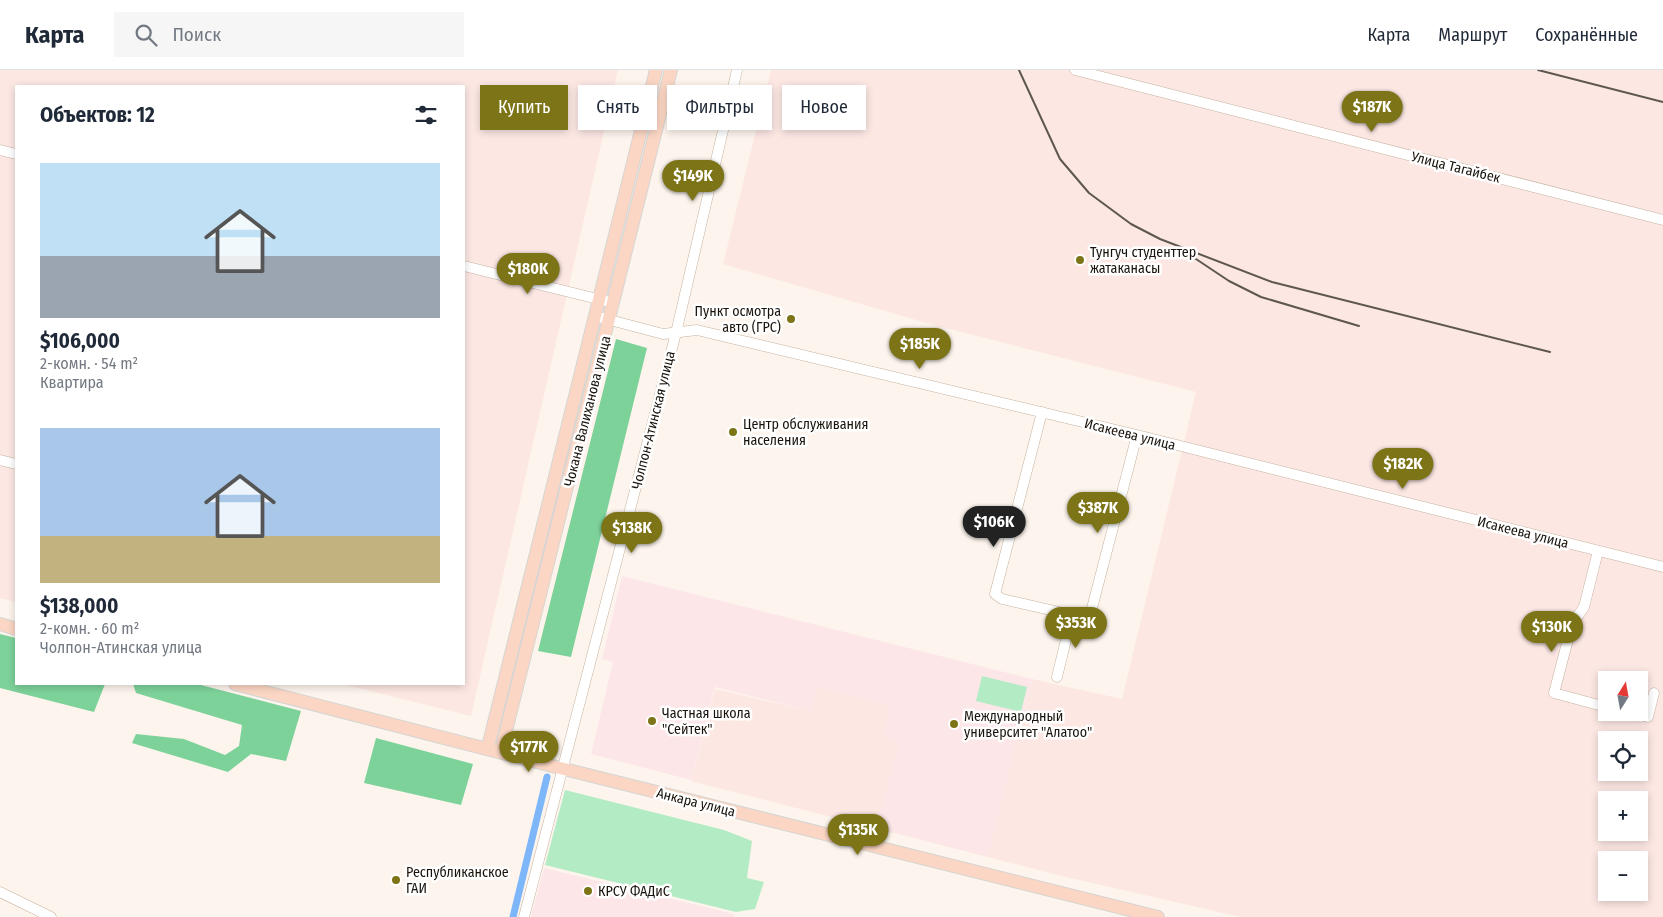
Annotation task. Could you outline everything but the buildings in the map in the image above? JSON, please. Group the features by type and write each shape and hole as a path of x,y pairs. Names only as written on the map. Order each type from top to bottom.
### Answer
{"main road":[{"name":"Чокана Валиханова улица","path":"652,85 656,70"},
{"name":"Чокана Валиханова улица","path":"501,751 671,70"},
{"path":"657,106 662,107"},
{"name":"Чокана Валиханова улица","path":"488,747 641,130"},
{"path":"550,502 563,505"},
{"path":"0,624 15,629"},
{"name":"Анкара улица","path":"239,685 488,747 564,769 1158,917"}],"street":[{"name":"Улица Тагайбек","path":"1075,70 1663,220"},
{"name":"Чолпон-Атинская улица","path":"524,917 676,333 736,74"},
{"path":"0,150 15,154"},
{"path":"465,266 614,302"},
{"name":"Исакеева улица","path":"594,316 658,333 697,330 1137,435 1663,567"},
{"path":"1042,412 995,594 1002,599 1072,615 1082,616 1091,612 1137,435"},
{"path":"0,460 15,464"},
{"path":"1598,551 1584,607 1572,624 1554,694 1598,704"},
{"path":"1057,677 1072,615"},
{"path":"1648,717 1654,694"},
{"path":"0,892 51,917"}],"shaded area":[{"path":"0,70 618,70 615,85 578,85 578,130 604,130 471,716 346,685 465,685 465,85 15,85 15,602 0,598"},
{"path":"771,70 1663,70 1663,917 1241,917 1070,878 691,781 715,689 811,711 817,687 891,706 899,740 988,855 1032,679 1122,699 1196,392 930,324 723,264 756,130 772,130 772,85 767,85"},
{"name":"Международный университет \"Алатоо\"","path":"622,576 1032,679 988,856 877,828 899,741 883,736 890,706 817,687 811,711 715,687 691,780 591,754 613,662 602,659"},
{"name":"КРСУ ФАДиС","path":"544,868 734,914 734,917 531,917"}],"green space":[{"path":"616,339 647,348 571,657 538,651"},
{"path":"0,634 15,638 15,685 105,685 94,712 0,688"},
{"path":"982,676 1027,687 1021,712 976,701"},
{"path":"133,685 201,685 301,711 286,761 251,754 228,772 132,743 136,734 184,739 225,755 239,746 242,725 136,693"},
{"path":"376,738 473,764 461,805 364,783"},
{"path":"565,790 724,830 752,841 747,878 764,882 755,909 736,912 545,865"}],"waterway":[{"path":"513,917 547,777"}],"railway":[{"path":"1019,70 1060,159 1089,193 1131,224 1160,239 1272,282 1550,352"},
{"path":"1538,70 1663,102"},
{"path":"1190,255 1229,281 1261,297 1359,326"}],"place":[{"name":"Тунгуч студенттер жатаканасы","path":"1080,260"},
{"name":"Пункт осмотра авто (ГРС)","path":"791,319"},
{"name":"Центр обслуживания населения","path":"733,432"},
{"name":"Частная школа \"Сейтек\"","path":"652,721"},
{"name":"Международный университет \"Алатоо\"","path":"954,724"},
{"name":"Республиканское ГАИ","path":"396,880"},
{"name":"КРСУ ФАДиС","path":"588,891"}]}
